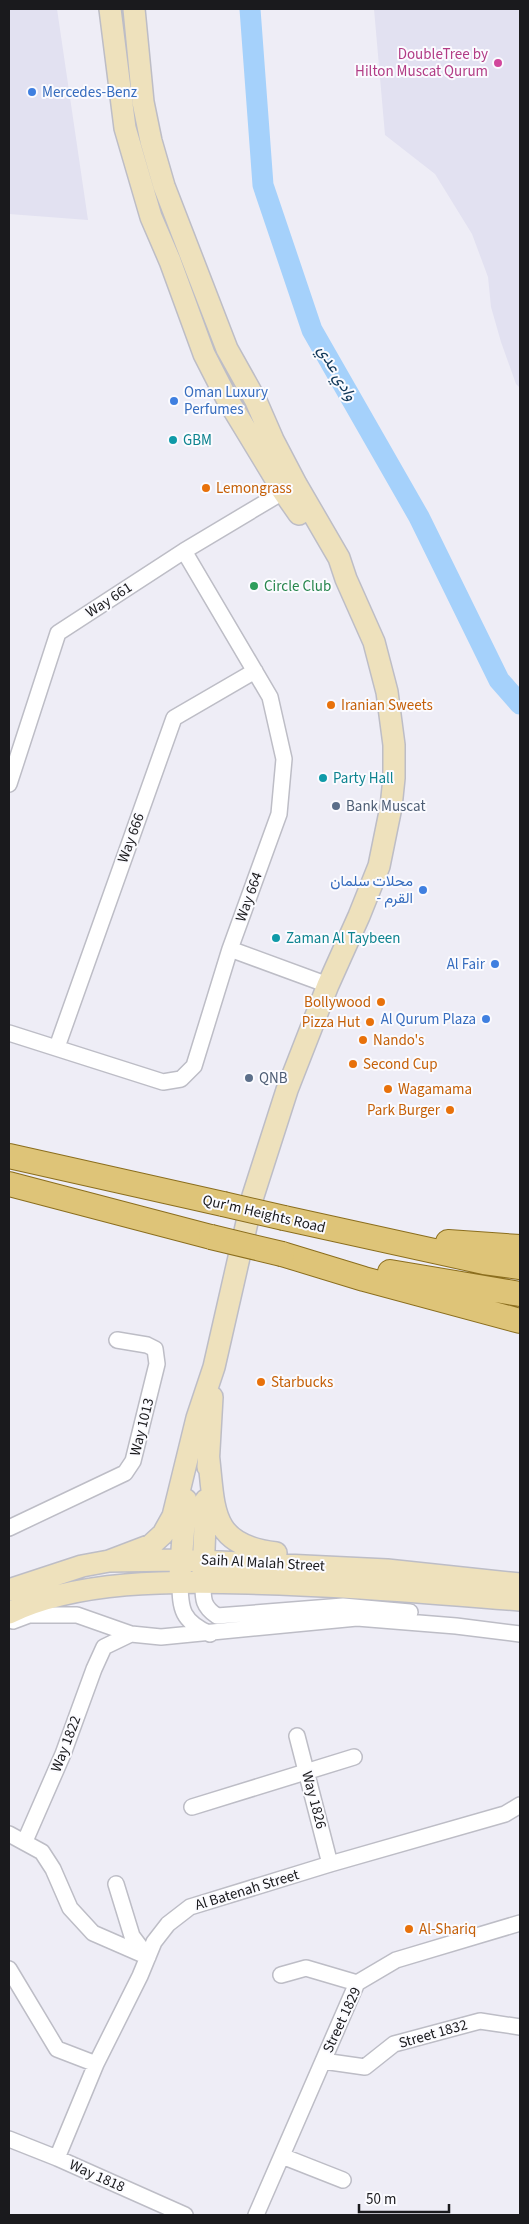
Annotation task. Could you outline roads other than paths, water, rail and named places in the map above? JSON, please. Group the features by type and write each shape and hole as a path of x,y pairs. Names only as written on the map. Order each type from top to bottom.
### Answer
{"main road":[{"name":"Qur'm Heights Road","path":"9,1156 308,1224 484,1262 520,1267"},
{"path":"9,1184 282,1254 364,1279 520,1321"},
{"path":"308,1224 452,1243 520,1247"},
{"path":"282,1254 520,1294"}],"street":[{"path":"110,9 125,128 151,218 170,261 204,354 226,396 289,487 332,564 346,579 374,642 387,692 394,745 394,778 391,807 379,866 328,984 287,1090 252,1196 214,1367 196,1418 204,1560 203,1601 207,1609 217,1616 343,1606 520,1625"},
{"path":"134,9 143,102 151,141 164,186 227,349 256,401 273,440 289,487"},
{"name":"Way 661","path":"9,784 58,633 184,551 289,487"},
{"name":"Way 664","path":"9,1033 163,1082 181,1078 194,1066 230,949 279,814 284,759 270,697 184,551"},
{"name":"Way 666","path":"57,1047 174,718 255,671"},
{"path":"230,949 328,984"},
{"name":"Way 1013","path":"9,1528 125,1473 133,1461 155,1373 156,1357 155,1350 147,1345 117,1340"},
{"path":"109,1561 151,1545 163,1534 173,1516 199,1451"},
{"path":"199,1451 219,1523 237,1543 270,1552 312,1557 355,1568"},
{"path":"199,1451 180,1570 180,1601 184,1617 196,1627 210,1634"},
{"name":"Saih Al Malah Street","path":"9,1612 63,1594 180,1570 204,1560 355,1568 520,1584"},
{"name":"Saih Al Malah Street","path":"9,1590 82,1566 109,1561 180,1570 203,1582 366,1588 520,1600"},
{"path":"9,1622 29,1615 77,1615 131,1634 161,1637 210,1634 281,1624 358,1618 456,1626 520,1634"},
{"path":"96,1621 104,1647 131,1634"},
{"name":"Way 1822","path":"25,1841 63,1754 104,1647"},
{"name":"Way 1826","path":"297,1736 330,1864"},
{"path":"192,1807 354,1757"},
{"name":"Al Batenah Street","path":"57,2158 96,2064 154,1942 168,1924 190,1908 330,1864 505,1814 520,1805"},
{"path":"9,1834 25,1841 42,1852 54,1869 70,1908 93,1933 148,1957"},
{"path":"116,1884 132,1936 148,1957"},
{"name":"Street 1829","path":"256,2215 357,1983 396,1960 520,1923"},
{"path":"281,1976 306,1968 357,1983"},
{"path":"9,1969 57,2048 96,2064"},
{"name":"Street 1832","path":"323,2061 365,2068 394,2044 480,2022 520,2027"},
{"name":"Way 1818","path":"9,2140 57,2158 185,2215"},
{"path":"282,2156 344,2180"}],"waterway":[{"name":"وادي عدي","path":"250,9 263,185 312,330 419,517 499,680 520,704"}],"place":[{"name":"DoubleTree by Hilton Muscat Qurum","path":"498,63"},
{"name":"Mercedes-Benz","path":"32,92"},
{"name":"Oman Luxury Perfumes","path":"174,401"},
{"name":"GBM","path":"173,440"},
{"name":"Lemongrass","path":"206,488"},
{"name":"Circle Club","path":"254,586"},
{"name":"Iranian Sweets","path":"331,705"},
{"name":"Party Hall","path":"323,778"},
{"name":"Bank Muscat","path":"336,806"},
{"name":"محلات سلمان - القرم","path":"423,890"},
{"name":"Zaman Al Taybeen","path":"276,938"},
{"name":"Al Fair","path":"495,964"},
{"name":"Bollywood","path":"381,1002"},
{"name":"Al Qurum Plaza","path":"486,1019"},
{"name":"Pizza Hut","path":"370,1022"},
{"name":"Nando's","path":"363,1040"},
{"name":"Second Cup","path":"353,1064"},
{"name":"QNB","path":"249,1078"},
{"name":"Wagamama","path":"388,1089"},
{"name":"Park Burger","path":"450,1110"},
{"name":"Starbucks","path":"261,1382"},
{"name":"Al-Shariq","path":"409,1929"}]}
